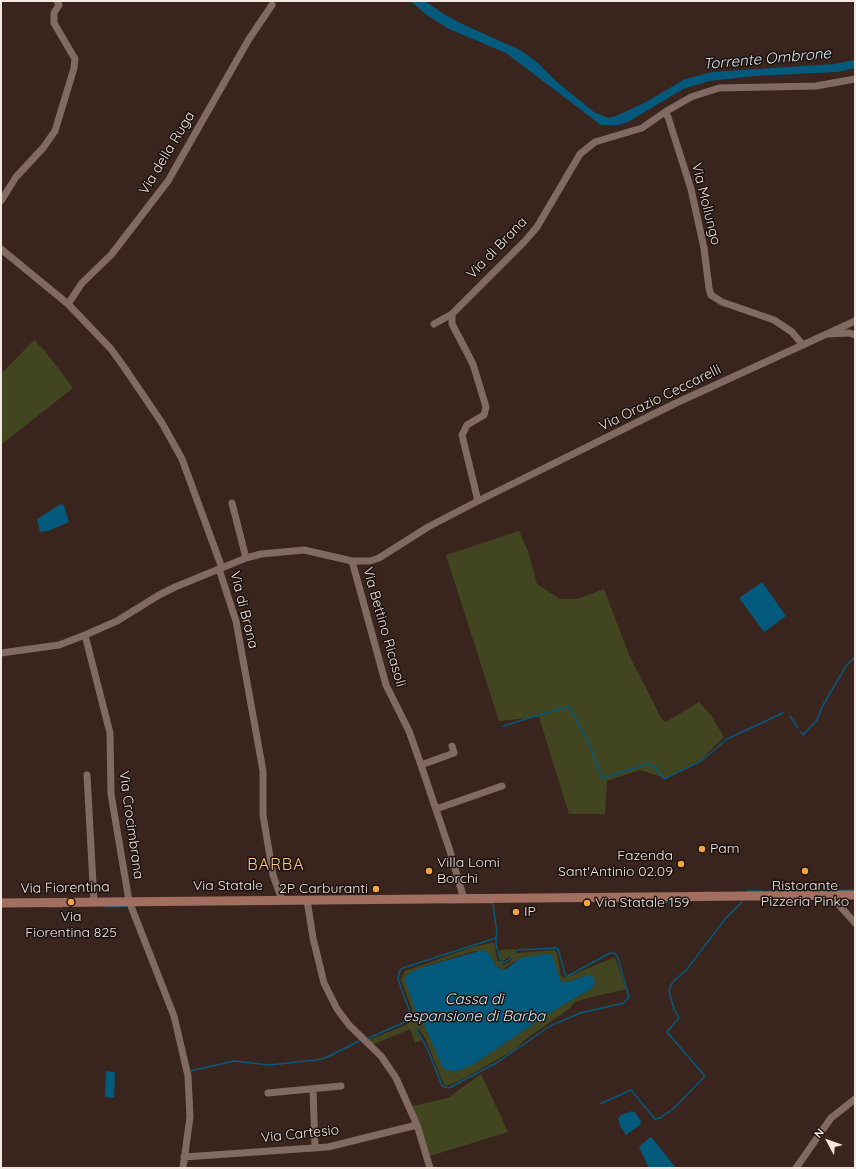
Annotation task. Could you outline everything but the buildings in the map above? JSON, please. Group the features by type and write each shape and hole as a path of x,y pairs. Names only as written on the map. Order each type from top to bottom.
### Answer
{"main road":[{"name":"Via Statale","path":"129,901 855,895"},
{"name":"Via Fiorentina","path":"1,903 129,901"}],"street":[{"path":"1,201 16,177 50,139 60,117 65,94 75,63 73,56 54,23 54,14 59,5 58,1"},
{"name":"Via della Ruga","path":"68,304 82,283 111,255 168,181 248,39 272,5"},
{"path":"665,112 691,97 719,88 816,86 855,79"},
{"name":"Via di Brana","path":"434,324 452,314 533,232 580,154 595,142 642,128 665,112"},
{"name":"Via Mollungo","path":"665,112 668,117 691,189 704,248 711,295 722,302 774,320 792,332 802,344"},
{"path":"1,248 68,304 118,358 162,423 182,459 221,569 159,595 117,621 59,645 1,653"},
{"path":"452,314 452,324 473,364 486,407 484,415 467,425 462,435 478,501"},
{"name":"Via Orazio Ceccarelli","path":"478,501 674,404 855,320"},
{"path":"825,334 850,333 855,335"},
{"name":"Via di Brana","path":"282,900 273,875 263,815 264,771 236,621 221,569 246,558 271,551 304,550 352,561 370,561 379,558 428,527 478,501"},
{"path":"232,503 246,558"},
{"name":"Via Bettino Ricasoli","path":"352,561 386,685 409,731 450,851 463,896 462,899"},
{"name":"Via Crocimbrana","path":"85,635 110,733 111,794 129,901 166,993 181,1038 188,1076 190,1117 183,1168"},
{"path":"421,765 454,753 452,746"},
{"path":"88,775 94,902"},
{"path":"436,809 502,786"},
{"path":"830,895 855,923"},
{"path":"307,900 317,960 324,983 337,1009 349,1025 381,1056 396,1078 417,1125 430,1168"},
{"path":"268,1093 341,1086"},
{"path":"313,1089 315,1148"},
{"path":"796,1168 831,1118 855,1099"},
{"name":"Via Cartesio","path":"184,1157 328,1147 417,1125"}],"green space":[{"path":"34,340 45,351 73,388 1,445 1,374"},
{"path":"519,531 528,551 537,584 560,599 577,599 604,589 629,655 662,720 666,722 699,702 711,715 724,737 702,759 665,778 640,770 607,781 605,814 569,814 539,717 499,721 446,555"},
{"path":"494,942 497,960 504,965 509,963 513,958 509,957 503,961 500,957 500,950 514,949 517,953 554,950 557,953 561,976 565,978 615,957 626,989 576,1001 569,1009 527,1038 514,1050 461,1080 446,1086 444,1085 426,1040 419,1029 416,1030 422,1040 415,1043 410,1029 372,1045 368,1040 406,1025 413,1019 413,1013 401,979 405,971 473,947","holes":["474,951 489,954 496,966 502,970 520,958 531,957 557,971 561,982 569,982 581,977 592,988 551,1012 474,1064 423,1022 429,1020 426,1017 423,967"]},
{"path":"481,1074 508,1132 430,1156 412,1106 448,1098"}],"water":[{"path":"410,1 425,1 442,13 462,24 522,51 594,112 608,118 616,116 646,102 685,79 712,72 833,64 855,60 855,68 837,72 754,76 709,81 683,89 628,122 618,125 601,125 506,53 449,29 428,16"},
{"path":"61,504 64,506 69,522 48,531 40,532 37,519"},
{"path":"762,582 786,616 764,632 739,598"},
{"name":"Cassa di espansione di Barba","path":"483,950 489,954 496,966 502,970 508,968 520,958 547,954 552,955 561,982 569,982 588,975 593,977 595,983 592,988 551,1012 474,1064 457,1071 446,1070 443,1068 423,1022 429,1020 426,1017 418,1019 406,983 406,976 423,967"},
{"path":"106,1071 115,1072 114,1098 105,1097"},
{"path":"632,1111 636,1113 641,1122 640,1125 626,1135 620,1126 618,1119 621,1115"},
{"path":"650,1137 676,1168 649,1168 639,1147"}],"waterway":[{"path":"801,732 803,735 817,720 822,707 846,666 855,657"},
{"path":"503,726 569,706 590,746 602,778 648,764 655,767 664,779 701,761 727,739 783,713"},
{"path":"790,716 798,728"},
{"path":"820,891 854,890"},
{"path":"747,891 763,891"},
{"path":"769,891 808,891"},
{"path":"692,893 713,892"},
{"path":"665,902 688,901"},
{"path":"630,902 659,902"},
{"path":"600,1104 631,1090 655,1119 660,1118 674,1108 704,1077 704,1075 667,1032 679,1018 674,1009 669,991 672,983 687,969 726,918 742,902"},
{"path":"447,903 458,903"},
{"path":"369,1038 409,1020 410,1012 398,979 400,970 496,938 497,934 493,903 461,903"},
{"path":"105,907 129,906"},
{"path":"48,907 62,907"},
{"path":"496,938 496,945 501,962 505,963 511,958"},
{"path":"417,1030 428,1050 442,1086 449,1088 498,1062 550,1026 580,1013 624,1003 629,997 617,955 614,953 610,953 566,977 558,949 556,948 517,950 515,952"},
{"path":"190,1071 234,1061 269,1065 316,1060 325,1058 359,1041"}],"place":[{"name":"Pam","path":"702,849"},
{"name":"Fazenda Sant'Antinio 02.09","path":"681,864"},
{"name":"Villa Lomi Borchi","path":"429,871"},
{"name":"Ristorante Pizzeria Pinko","path":"805,871"},
{"name":"2P Carburanti","path":"376,889"},
{"name":"Via Fiorentina 825","path":"71,902"},
{"name":"Via Statale 159","path":"587,903"},
{"name":"IP","path":"516,912"}],"district":[{"name":"BARBA","path":"276,865"}],"water label":[{"name":"Torrente Ombrone","path":"767,59"}]}
